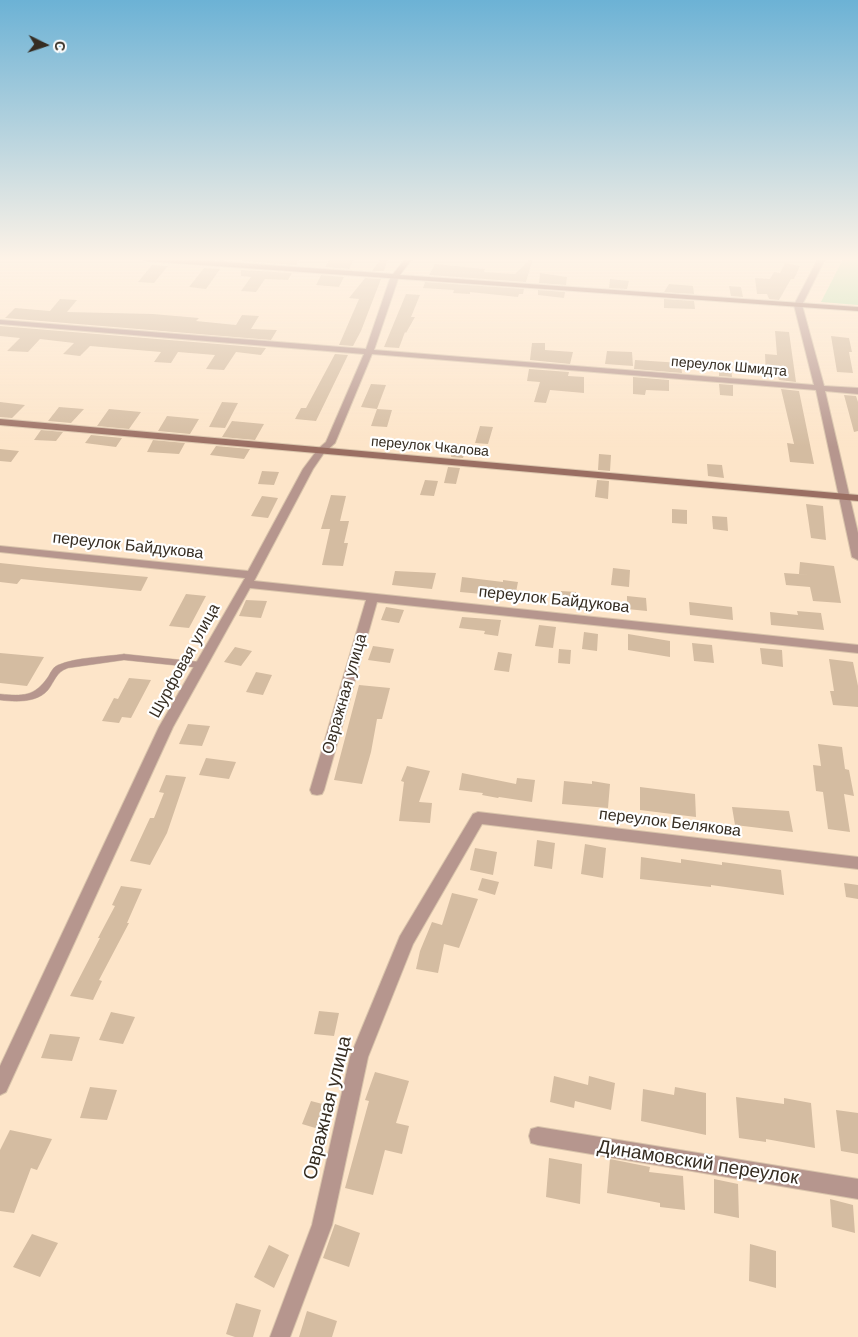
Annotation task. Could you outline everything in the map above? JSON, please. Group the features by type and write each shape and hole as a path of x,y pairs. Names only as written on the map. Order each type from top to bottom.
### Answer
{"street":[{"name":"Шурфовая улица","path":"0,1086 166,728 249,580 308,469 321,451 330,443 380,321"},
{"path":"802,321 820,388 858,557"},
{"name":"переулок Шмидта","path":"0,322 858,392"},
{"name":"переулок Чкалова","path":"0,422 858,498"},
{"name":"переулок Байдукова","path":"0,549 373,597 858,649"},
{"name":"Овражная улица","path":"318,790 373,597"},
{"name":"Овражная улица","path":"280,1337 322,1225 359,1057 406,942 478,818"},
{"name":"переулок Белякова","path":"478,818 858,863"},
{"name":"Динамовский переулок","path":"538,1136 858,1189"}],"lane":[{"path":"0,697 18,699 38,694 44,689 54,672 68,665 124,657 201,665"}],"building":[{"path":"46,321 200,321 236,325 238,321 256,321 251,329 277,330 271,340"},
{"path":"349,321 365,321 353,346 339,345"},
{"path":"395,321 413,321 405,332 399,348 384,347"},
{"path":"0,326 266,348 261,355 236,352 224,370 206,369 215,355 178,352 171,363 154,362 161,352 90,346 80,356 63,354 74,343 40,339 28,352 7,351 20,338 0,336"},
{"path":"775,331 789,332 796,382 766,376 765,354 777,355"},
{"path":"831,336 849,338 852,352 849,352 853,373 837,372"},
{"path":"532,343 545,343 545,350 573,352 570,364 530,360"},
{"path":"607,351 632,352 633,366 605,364"},
{"path":"335,354 348,355 316,421 295,419 301,408 306,408"},
{"path":"635,360 681,363 682,373 634,369"},
{"path":"719,365 731,366 732,377 719,376"},
{"path":"529,369 569,372 568,376 584,377 584,393 550,390 546,403 534,402 540,382 527,381"},
{"path":"633,377 669,380 669,391 646,390 645,395 633,394"},
{"path":"371,384 386,385 377,409 361,407"},
{"path":"719,384 733,385 733,396 720,395"},
{"path":"781,389 799,391 814,464 790,462 787,443 794,444"},
{"path":"844,395 856,396 858,402 858,431 854,432"},
{"path":"0,402 25,405 12,418 0,417"},
{"path":"222,402 238,403 225,428 209,427"},
{"path":"59,407 84,409 71,423 48,421"},
{"path":"109,409 141,412 129,429 97,426"},
{"path":"377,409 392,410 387,427 371,426"},
{"path":"167,416 199,419 190,434 158,431"},
{"path":"232,421 264,424 255,440 222,437"},
{"path":"480,426 493,427 488,444 475,443"},
{"path":"41,430 63,432 56,441 34,440"},
{"path":"91,435 122,438 116,447 85,443"},
{"path":"153,440 185,443 179,454 147,452"},
{"path":"454,445 466,446 463,458 451,457"},
{"path":"216,446 250,449 244,459 210,455"},
{"path":"0,449 19,451 11,462 0,461"},
{"path":"599,454 611,455 610,471 598,470"},
{"path":"707,464 722,465 724,478 708,476"},
{"path":"448,467 460,468 456,484 444,483"},
{"path":"262,471 279,472 274,485 258,484"},
{"path":"425,480 438,481 434,496 420,495"},
{"path":"597,480 609,481 608,499 595,497"},
{"path":"331,495 346,496 340,521 349,521 344,543 348,543 343,566 322,565 330,529 321,529"},
{"path":"262,496 278,498 268,518 251,516"},
{"path":"806,504 823,506 826,540 811,538"},
{"path":"672,509 687,510 687,524 672,523"},
{"path":"712,516 727,517 728,531 713,529"},
{"path":"169,545 202,548 197,559 163,556"},
{"path":"800,562 834,566 841,603 813,601 810,587 786,585 784,573 812,575 799,574"},
{"path":"0,563 148,577 141,591 21,579 17,584 0,582"},
{"path":"613,568 630,570 629,587 611,585"},
{"path":"395,571 436,573 432,589 392,585"},
{"path":"462,577 518,582 515,597 460,592"},
{"path":"561,591 576,592 576,605 561,604"},
{"path":"186,594 206,596 189,628 169,626"},
{"path":"627,596 646,598 647,611 627,609"},
{"path":"246,600 267,601 261,618 239,616"},
{"path":"689,602 732,607 733,620 690,615"},
{"path":"386,607 404,610 399,623 381,620"},
{"path":"797,611 821,613 824,630 771,625 770,612 798,615"},
{"path":"462,617 501,620 498,636 484,634 485,631 459,628"},
{"path":"539,625 556,627 553,648 535,646"},
{"path":"584,632 598,634 597,651 582,649"},
{"path":"628,634 670,641 670,657 628,650"},
{"path":"692,643 712,645 714,663 694,661"},
{"path":"373,646 394,649 390,663 368,660"},
{"path":"235,647 252,651 241,666 224,662"},
{"path":"760,648 782,650 783,667 762,664"},
{"path":"559,649 571,650 570,664 558,663"},
{"path":"498,652 512,654 509,672 494,670"},
{"path":"0,653 44,657 27,686 0,683"},
{"path":"829,659 853,662 858,686 858,707 833,705 830,691 834,691"},
{"path":"256,672 272,675 263,695 246,692"},
{"path":"129,678 151,680 131,718 122,717 119,723 102,721 114,698 118,699"},
{"path":"359,685 390,688 382,719 377,719 371,752 362,784 334,780"},
{"path":"188,724 210,726 202,746 179,744"},
{"path":"818,744 842,747 845,769 849,770 854,796 844,794 850,832 828,829 823,792 816,791 813,765 821,766"},
{"path":"206,758 236,762 229,779 199,775"},
{"path":"407,766 430,771 419,802 432,803 430,823 399,821 404,782 401,781"},
{"path":"462,773 516,784 517,778 535,780 532,802 498,798 482,795 483,793 459,790"},
{"path":"166,775 186,777 167,833 150,865 130,861 150,818 154,818 164,793 159,792"},
{"path":"564,781 592,784 592,781 610,784 608,808 562,804"},
{"path":"640,787 695,794 696,817 640,810"},
{"path":"732,807 789,811 793,832 735,825"},
{"path":"537,840 555,843 552,869 534,866"},
{"path":"585,844 606,848 603,878 581,874"},
{"path":"475,848 497,852 493,875 470,870"},
{"path":"641,857 681,863 681,859 722,865 722,862 781,870 784,895 711,885 711,887 640,879"},
{"path":"482,878 499,882 495,895 478,890"},
{"path":"844,883 858,885 858,899 846,897"},
{"path":"121,886 142,889 127,923 129,923 99,980 102,981 93,1000 70,996 115,906 112,905"},
{"path":"452,893 478,899 459,948 444,944 438,973 416,969 420,951 432,922 442,925"},
{"path":"319,1011 339,1013 334,1036 314,1034"},
{"path":"111,1012 135,1017 123,1044 99,1040"},
{"path":"50,1034 80,1037 72,1061 41,1058"},
{"path":"375,1072 409,1081 396,1123 409,1126 402,1154 385,1150 373,1195 345,1188 369,1101 365,1100"},
{"path":"554,1076 588,1085 589,1076 615,1083 611,1110 575,1101 574,1108 550,1102"},
{"path":"90,1087 117,1090 107,1120 80,1118"},
{"path":"675,1087 706,1093 706,1135 641,1121 643,1089 674,1095"},
{"path":"736,1097 784,1104 784,1098 811,1103 815,1148 766,1139 766,1142 739,1138"},
{"path":"311,1101 330,1106 322,1130 302,1124"},
{"path":"836,1110 858,1113 858,1154 841,1151"},
{"path":"10,1130 52,1139 37,1170 31,1168 14,1213 0,1211 0,1150"},
{"path":"549,1158 582,1164 580,1204 546,1197"},
{"path":"610,1159 650,1167 649,1172 683,1176 685,1210 660,1207 660,1203 607,1193"},
{"path":"714,1179 738,1184 739,1218 714,1213"},
{"path":"830,1199 853,1205 855,1233 832,1227"},
{"path":"335,1224 360,1233 349,1267 323,1258"},
{"path":"32,1234 58,1243 40,1277 13,1267"},
{"path":"750,1244 776,1251 776,1288 749,1281"},
{"path":"269,1245 289,1255 274,1288 254,1277"},
{"path":"236,1303 261,1310 253,1337 235,1337 226,1334"},
{"path":"307,1311 337,1321 332,1337 299,1337"}]}
